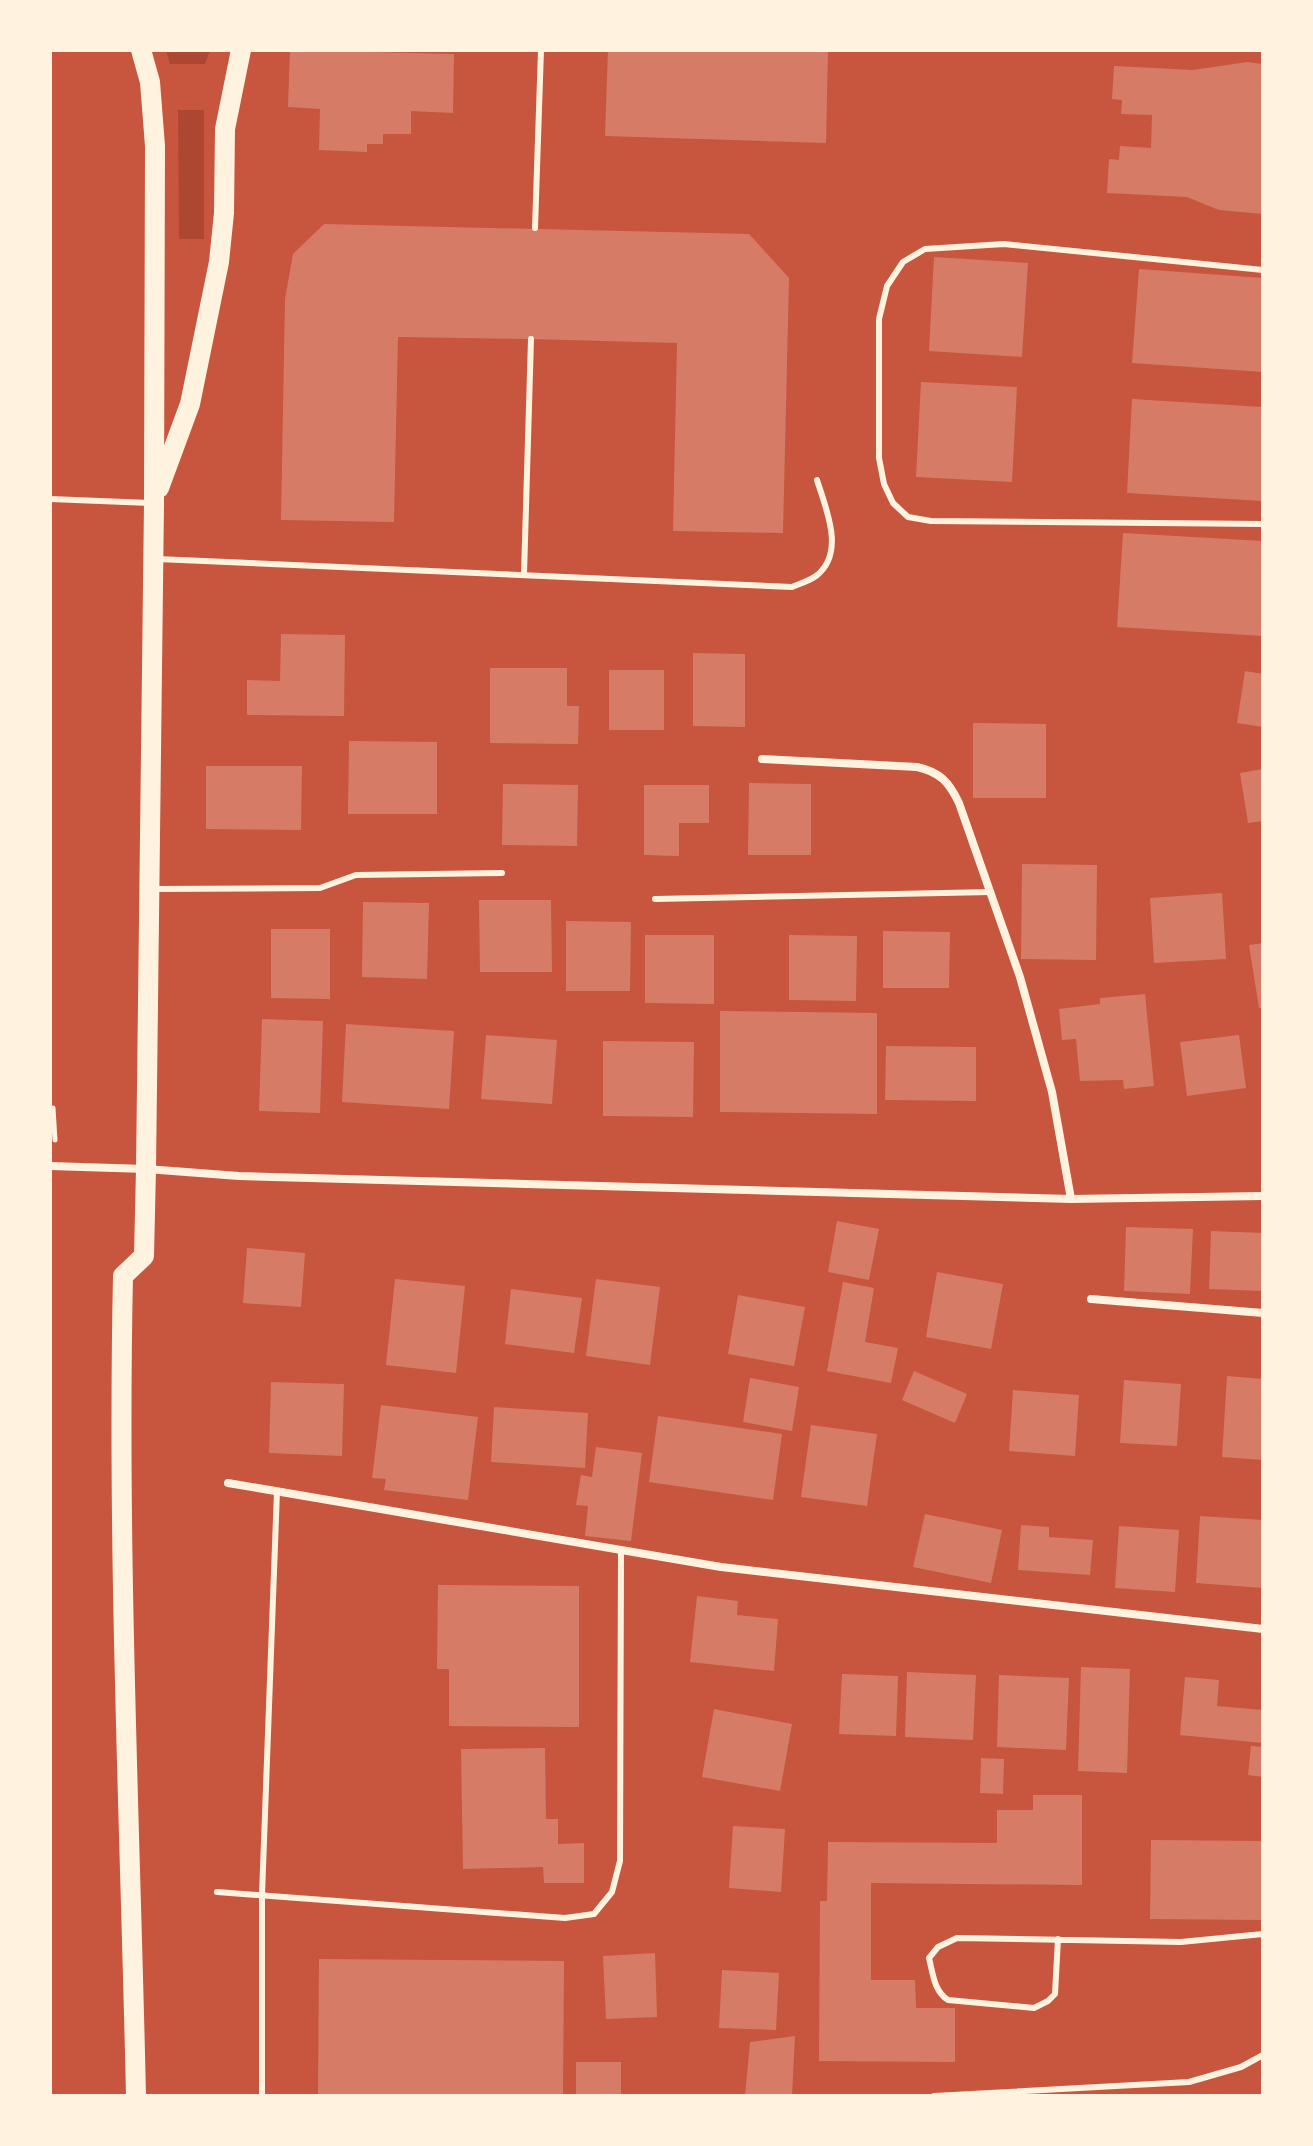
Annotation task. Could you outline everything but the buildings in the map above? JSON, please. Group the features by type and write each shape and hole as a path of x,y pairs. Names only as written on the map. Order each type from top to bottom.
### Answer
{"main road":[{"path":"136,2096 121,1352 123,1276 144,1256 146,1169 155,146 150,82 141,50"},
{"path":"154,503 190,404 217,274 224,213 225,129 241,50"}],"street":[{"path":"762,759 917,767 935,771 949,783 959,803 1020,977 1052,1092 1071,1199"},
{"path":"53,1166 239,1176 1071,1199 1263,1196"},
{"path":"1091,1299 1263,1313"},
{"path":"228,1483 721,1567 1263,1629"}],"lane":[{"path":"535,228 541,50"},
{"path":"1263,270 1004,244 925,249 903,262 887,286 881,308 879,458 884,484 893,503 908,517 931,521 1263,524"},
{"path":"524,574 531,339"},
{"path":"153,559 792,587 816,576 832,554 830,520 817,480"},
{"path":"50,499 154,503"},
{"path":"149,889 320,888 356,875 502,873"},
{"path":"655,899 991,892"},
{"path":"262,2096 262,1895 277,1491"},
{"path":"217,1892 565,1918 594,1914 612,1892 620,1861 621,1551"},
{"path":"1058,1939 1055,1994 1034,2008 948,2000 940,1995 936,1986 929,1958 938,1947 957,1938 1058,1939 1181,1942 1263,1934"},
{"path":"934,2096 1189,2082 1241,2067 1263,2055"}],"path":[{"path":"50,1108 53,1108 53,1166"}],"shaded area":[{"path":"166,50 210,50 205,64 170,64"},
{"path":"178,110 204,110 204,239 179,239"}]}
